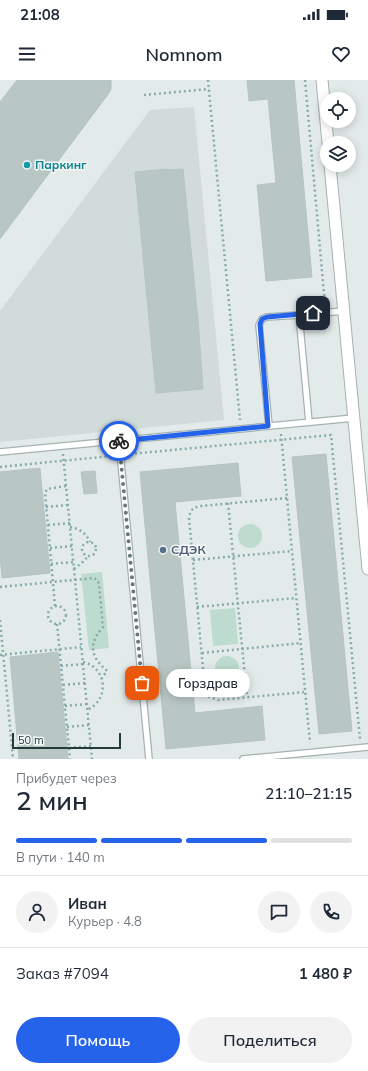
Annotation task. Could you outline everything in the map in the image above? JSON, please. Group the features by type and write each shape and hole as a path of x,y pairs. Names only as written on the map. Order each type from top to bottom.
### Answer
{"street":[{"path":"322,80 327,136"},
{"path":"331,172 368,569"}],"lane":[{"path":"268,426 260,324 262,319 267,317 344,311"},
{"path":"299,315 309,422"},
{"path":"0,452 354,418"},
{"path":"119,441 149,759"},
{"path":"243,759 368,747"}],"path":[{"path":"208,80 240,429"},
{"path":"304,80 326,312"},
{"path":"144,95 209,89"},
{"path":"280,425 310,735"},
{"path":"0,467 331,435 361,748"},
{"path":"62,446 92,759"},
{"path":"55,606 45,493 47,489 66,486"},
{"path":"287,498 196,506 190,512 189,518 205,690 209,697 218,700 306,692"},
{"path":"228,503 246,697"},
{"path":"46,507 68,505"},
{"path":"48,524 70,523"},
{"path":"70,527 85,533 90,542 95,545 96,550 93,555 88,556 74,569"},
{"path":"88,556 82,549 86,543 90,542"},
{"path":"50,548 72,546"},
{"path":"193,560 292,551"},
{"path":"51,564 73,562"},
{"path":"0,587 94,578 98,581 103,627 95,637 93,646 97,659 107,671 102,678"},
{"path":"197,607 296,598"},
{"path":"55,606 64,610 65,614 65,619 57,624 48,618 48,613 51,608 55,606"},
{"path":"0,620 2,655 13,759"},
{"path":"57,624 70,759"},
{"path":"202,653 301,643"},
{"path":"2,655 81,647"},
{"path":"61,666 83,663 93,666 98,671 104,685 103,692 96,705 88,710"},
{"path":"63,685 85,683"},
{"path":"65,706 87,704"},
{"path":"67,727 89,725"},
{"path":"69,748 91,746"}],"shaded area":[{"path":"194,107 224,420 0,442 0,311 150,110"}],"green space":[{"path":"250,524 259,527 262,536 259,545 250,548 241,545 238,536 241,527"},
{"path":"102,572 109,648 89,650 81,574"},
{"path":"235,608 238,644 213,646 210,610"},
{"path":"227,656 236,659 239,668 236,677 227,680 218,677 215,668 218,659"}],"building":[{"name":"Паркинг","path":"17,80 111,80 111,89 0,239 0,102"},
{"path":"247,80 294,80 312,277 266,281 257,185 276,183 268,99 249,101"},
{"path":"183,169 198,320 203,389 156,393 135,172"},
{"path":"326,454 352,731 319,734 292,457"},
{"path":"238,463 241,496 175,502 195,713 262,706 265,740 166,749 140,472"},
{"path":"40,468 50,573 2,578 0,555 0,472"},
{"path":"95,471 97,493 84,494 81,472"},
{"path":"58,652 68,759 19,759 10,657"}],"way so far":[{"path":"119,441 142,683"}],"place":[{"name":"Паркинг","path":"27,165"},
{"name":"СДЭК","path":"163,550"},
{"name":"Горздрав","path":"142,683"}],"route":[{"path":"119,441 268,426 260,324 262,319 267,317 313,313"}]}
